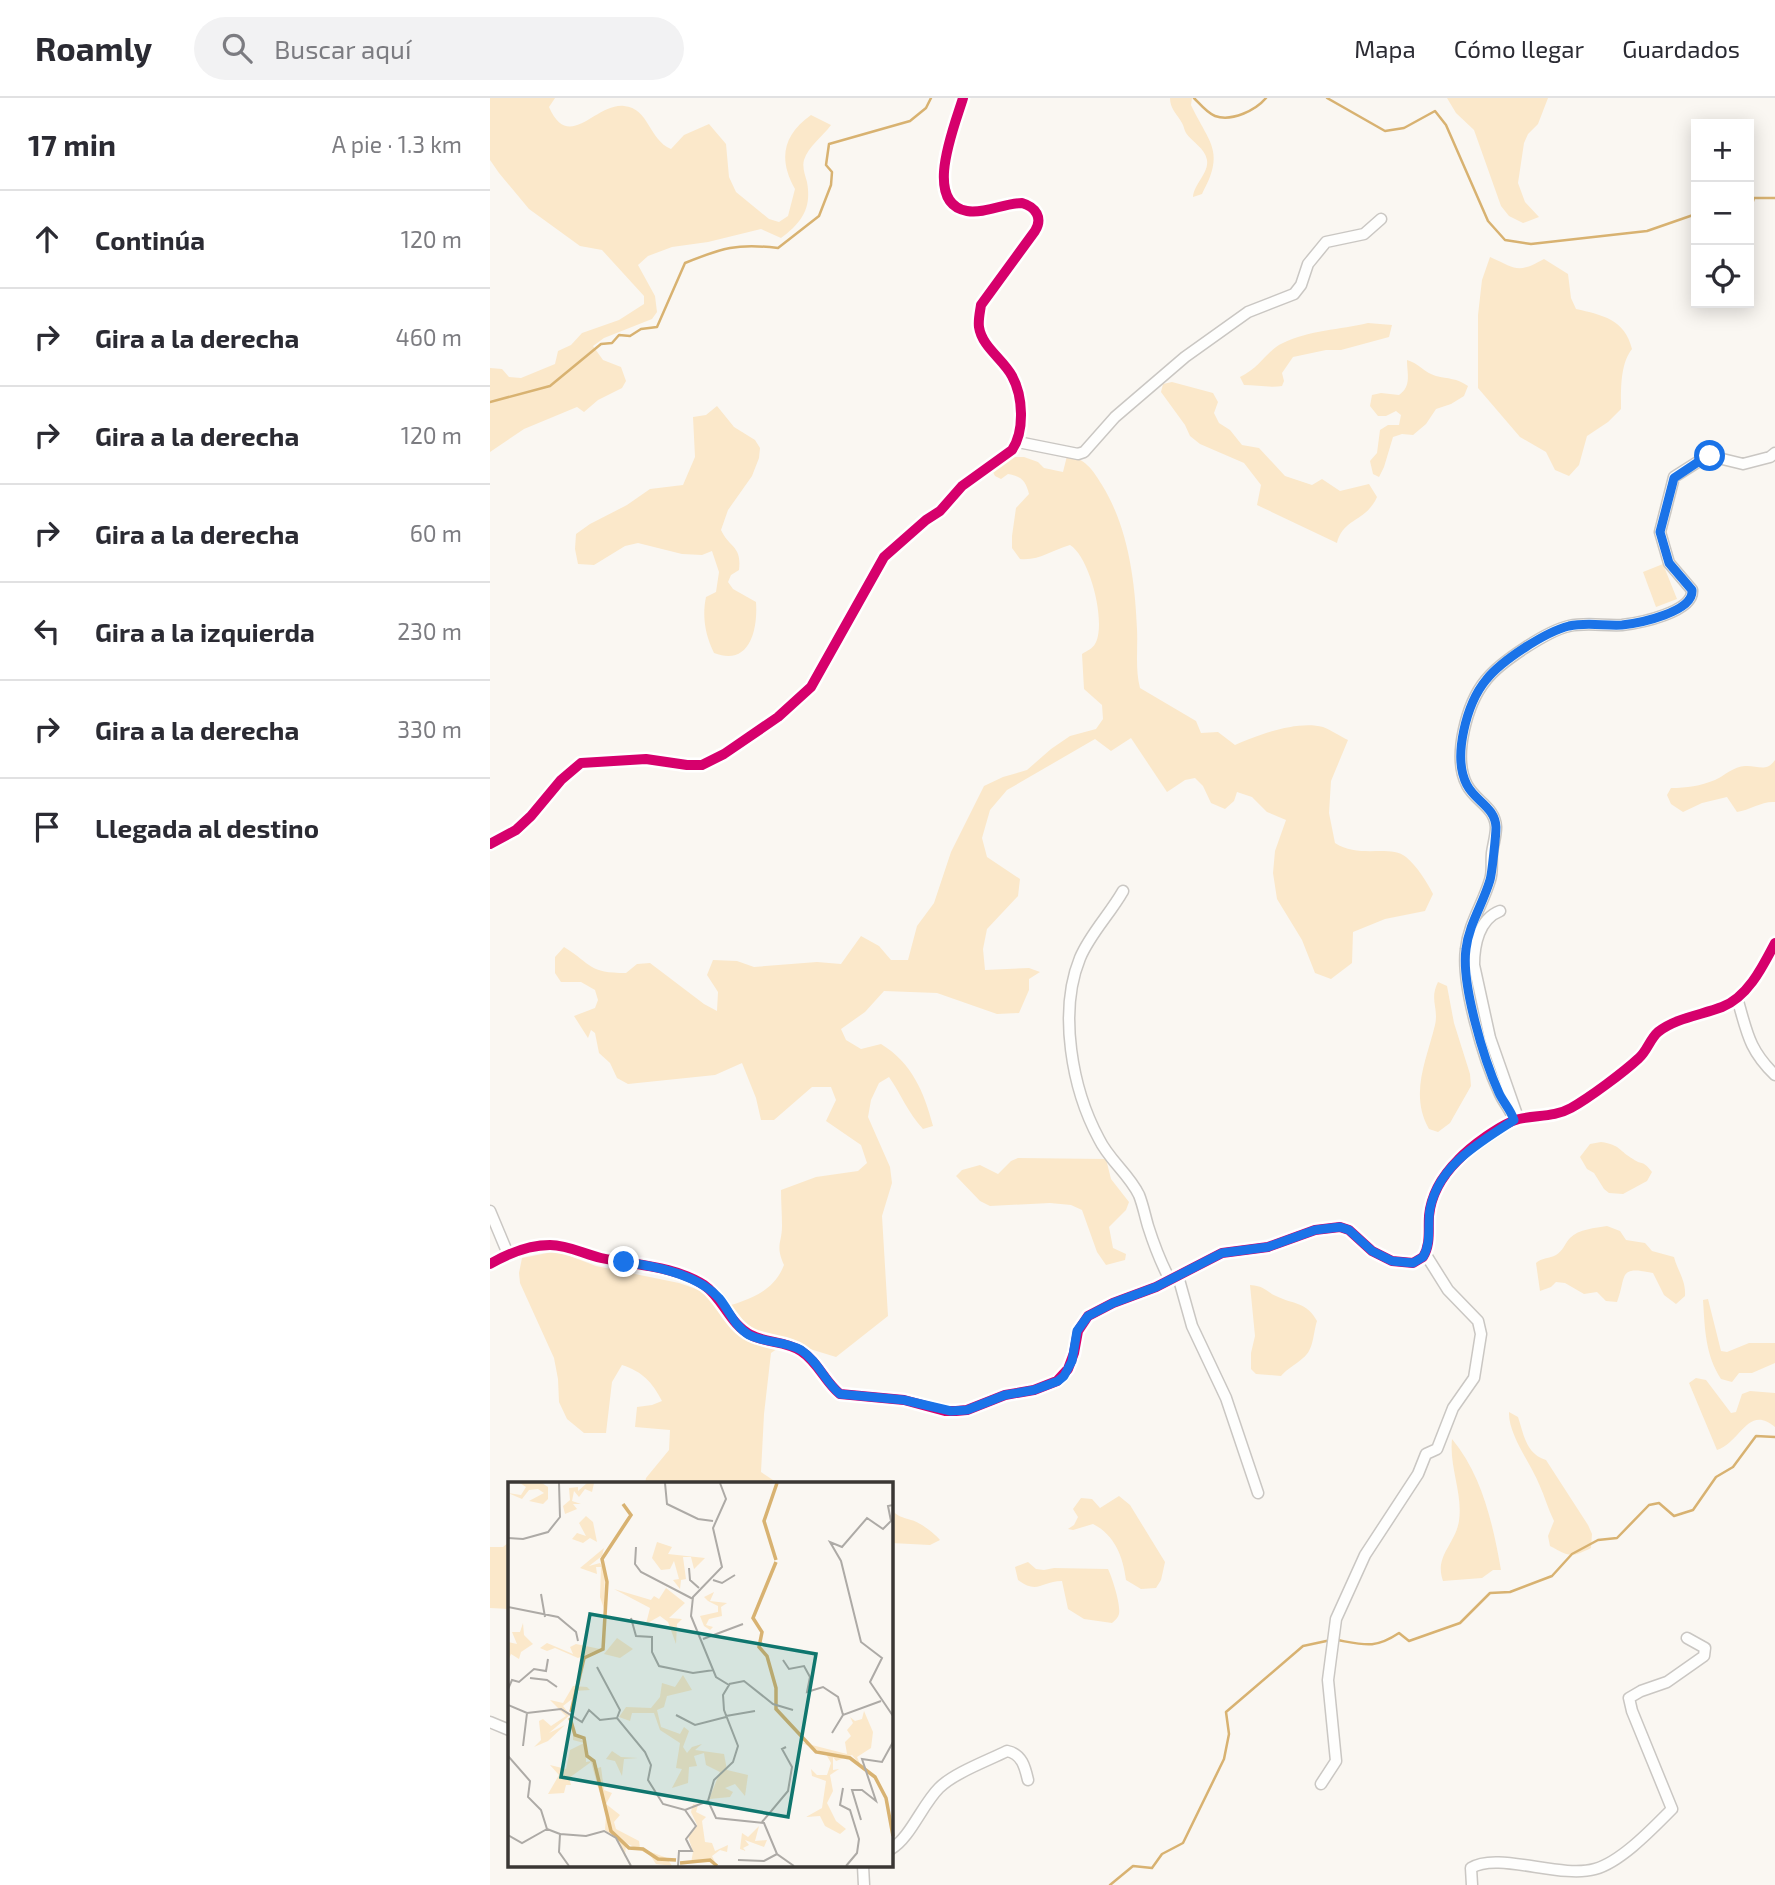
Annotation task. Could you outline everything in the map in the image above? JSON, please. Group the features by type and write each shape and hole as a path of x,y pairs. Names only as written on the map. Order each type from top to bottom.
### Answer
{"street":[{"path":"490,844 516,830 561,780 581,763 646,759 702,765 724,754 787,710 811,687 884,557 940,511 962,486 1012,450 1018,442 1020,406 1013,377 983,337 979,317 981,305 1035,231 1039,219 1036,211 1022,203 975,212 964,211 945,194 944,167 963,98"},
{"path":"1018,442 1078,454 1084,452 1115,417 1185,357 1248,312 1294,294 1301,285 1308,264 1326,242 1364,234 1381,219"},
{"path":"1517,1119 1499,1092 1488,1062 1464,963 1472,920 1490,880 1496,830 1493,814 1467,785 1461,766 1461,743 1475,699 1481,686 1496,669 1561,629 1583,624 1629,624 1686,606 1691,600 1692,590 1669,563 1660,532 1674,478 1710,456 1743,464 1775,453"},
{"path":"1123,891 1085,947 1076,971 1070,1024 1072,1054 1088,1117 1100,1142 1139,1196 1155,1249 1174,1278 1186,1311 1226,1398 1258,1493"},
{"path":"1500,911 1489,918 1481,929 1474,965 1490,1038 1517,1119"},
{"path":"1321,1784 1336,1761 1328,1694 1336,1619 1365,1555 1418,1474 1426,1454 1437,1449 1453,1408 1474,1378 1480,1342 1478,1321 1448,1290 1426,1255 1431,1208 1440,1183 1468,1150 1517,1119 1555,1114 1571,1108 1641,1057 1654,1036 1665,1027 1723,1006 1737,998 1763,967 1775,943"},
{"path":"1737,998 1746,1035 1775,1075"},
{"path":"490,1211 508,1254"},
{"path":"490,1264 508,1254 534,1247 561,1246 676,1274 694,1280 711,1291 740,1327 750,1335 800,1349 812,1359 840,1394 904,1400 951,1411 967,1410 1005,1395 1034,1390 1058,1381 1068,1369 1074,1353 1077,1331 1088,1316 1174,1278 1222,1253 1268,1247 1303,1233 1340,1227 1349,1230 1372,1251 1392,1261 1413,1263 1426,1255"},
{"path":"1472,1885 1471,1868 1486,1862 1575,1872 1605,1866 1626,1852 1672,1809 1629,1698 1667,1682 1704,1656 1705,1648 1687,1638"},
{"path":"490,1722 508,1730"},
{"path":"892,1848 940,1787 957,1776 1007,1751 1015,1753 1021,1760 1028,1780"}],"shaded area":[{"path":"490,98 555,98 549,107 557,120 565,126 583,123 613,107 632,108 639,112 658,139 671,149 684,135 709,124 726,144 729,177 736,192 769,219 779,222 788,216 795,189 786,168 789,139 811,115 831,125 812,146 804,160 808,200 794,227 781,238 761,229 708,242 672,247 648,256 638,265 655,296 657,312 652,319 604,338 593,346 603,360 621,367 626,381 622,388 598,400 584,412 577,407 524,429 490,452 490,368 502,369 509,377 521,378 555,364 558,351 571,345 582,333 619,320 644,304 644,296 602,250 580,246 529,209 499,173 490,160"},
{"path":"1170,98 1192,98 1191,105 1212,148 1214,157 1209,179 1202,194 1193,197 1206,169 1207,160 1186,133 1172,108"},
{"path":"1447,98 1548,98 1538,124 1528,134 1524,143 1518,183 1525,202 1539,217 1523,223 1509,216 1501,206 1474,130 1456,113"},
{"path":"1490,257 1517,268 1528,267 1544,259 1568,274 1571,298 1576,309 1611,320 1629,339 1632,349 1623,370 1621,409 1587,436 1579,465 1569,476 1555,470 1546,452 1520,437 1478,388 1478,315 1482,280"},
{"path":"1368,323 1392,325 1389,337 1341,350 1326,350 1293,357 1282,373 1282,386 1244,385 1240,377 1277,346 1293,339"},
{"path":"1407,360 1432,375 1456,380 1468,386 1464,396 1436,409 1426,424 1413,435 1393,437 1379,477 1373,474 1370,461 1377,453 1380,430 1388,425 1399,425 1401,415 1396,411 1386,416 1378,416 1370,406 1372,395 1399,395 1406,388"},
{"path":"1172,382 1213,393 1218,402 1214,413 1219,423 1230,430 1242,445 1259,448 1285,476 1312,485 1322,479 1340,491 1369,484 1377,497 1367,511 1344,529 1337,543 1257,505 1261,485 1244,463 1200,444 1190,436 1161,392 1163,384"},
{"path":"717,406 734,427 755,440 760,448 752,476 728,510 721,530 739,556 739,570 731,575 728,582 733,589 756,602 755,623 749,643 736,655 726,656 714,653 705,625 706,597 716,592 719,572 712,551 702,555 682,554 638,543 625,546 594,565 578,564 575,549 576,534 590,524 627,505 650,489 683,485 695,457 693,417 706,415"},
{"path":"1067,456 1084,462 1095,474 1118,518 1128,554 1134,592 1140,688 1196,721 1201,733 1218,732 1235,745 1266,733 1302,725 1323,727 1348,740 1331,781 1329,813 1335,843 1354,850 1399,853 1414,865 1433,894 1425,911 1385,919 1353,932 1352,963 1331,979 1315,973 1302,940 1277,899 1273,873 1275,851 1286,820 1267,812 1252,797 1237,792 1234,801 1225,809 1211,803 1203,786 1195,778 1185,780 1167,792 1131,738 1111,751 1095,739 1007,790 990,810 982,838 987,857 1020,879 1018,896 987,929 983,949 985,970 1029,968 1040,972 1029,979 1029,990 1019,1013 997,1014 937,993 884,991 865,1012 841,1029 846,1040 861,1049 881,1044 901,1060 921,1090 933,1126 923,1129 889,1077 879,1083 871,1100 868,1117 890,1167 892,1183 882,1216 888,1316 836,1357 787,1342 771,1353 761,1472 776,1482 645,1482 669,1450 670,1430 635,1427 637,1407 662,1401 646,1378 622,1365 612,1382 606,1433 584,1433 567,1419 559,1402 554,1358 520,1283 522,1258 557,1251 596,1266 679,1283 705,1292 718,1309 757,1295 779,1275 784,1265 779,1248 782,1226 781,1190 816,1177 858,1171 867,1163 861,1145 826,1121 836,1100 831,1087 812,1087 774,1120 761,1120 756,1098 742,1063 715,1075 628,1084 617,1078 610,1063 599,1053 595,1033 591,1030 588,1038 574,1016 595,1008 598,1000 595,990 581,982 561,982 555,973 555,957 564,947 597,970 614,973 626,973 637,964 650,963 717,1011 718,992 707,975 713,960 737,961 754,967 817,962 841,964 861,936 879,946 891,960 908,960 917,926 934,903 951,852 984,786 1027,770 1070,736 1096,729 1103,719 1102,705 1084,689 1082,654 1095,644 1099,622 1090,576 1070,545 1039,557 1020,559 1012,548 1012,536 1016,508 1029,494 1028,489 1020,478 1008,474 1001,479 995,476 992,470 1014,457 1024,457 1038,462 1044,468 1063,472"},
{"path":"1663,564 1677,599 1656,607 1643,572"},
{"path":"1775,760 1775,802 1737,812 1727,797 1702,803 1683,812 1671,804 1667,795 1671,788 1704,784 1737,768 1765,767"},
{"path":"1438,982 1447,986 1471,1086 1450,1123 1438,1132 1429,1129 1423,1116 1420,1090 1435,1025 1434,994"},
{"path":"1601,1142 1616,1147 1646,1165 1652,1172 1647,1181 1623,1194 1609,1193 1604,1189 1580,1157 1590,1144"},
{"path":"1018,1158 1106,1159 1111,1179 1129,1202 1126,1210 1109,1227 1113,1248 1126,1254 1125,1260 1106,1265 1097,1252 1082,1210 1071,1205 1050,1203 990,1206 980,1201 956,1176 962,1170 980,1165 998,1174"},
{"path":"1607,1226 1620,1231 1626,1240 1645,1243 1652,1251 1674,1257 1683,1281 1685,1296 1676,1304 1664,1295 1653,1273 1634,1270 1625,1275 1617,1302 1606,1301 1597,1292 1584,1294 1565,1283 1556,1282 1540,1291 1536,1263 1558,1253 1570,1238 1578,1233"},
{"path":"1250,1285 1304,1307 1317,1321 1307,1355 1281,1376 1256,1374 1251,1369 1255,1336"},
{"path":"1708,1299 1721,1351 1727,1352 1749,1343 1775,1343 1775,1363 1752,1373 1739,1373 1732,1382 1721,1379 1707,1341 1703,1300"},
{"path":"1696,1378 1706,1380 1731,1413 1736,1412 1742,1394 1750,1391 1775,1393 1775,1427 1766,1421 1751,1422 1717,1450 1689,1383"},
{"path":"1509,1412 1518,1417 1530,1449 1546,1460 1588,1525 1592,1534 1591,1548 1570,1555 1550,1546 1548,1536 1554,1521 1512,1430"},
{"path":"1452,1439 1479,1484 1490,1518 1501,1570 1493,1570 1482,1578 1443,1581 1441,1564 1457,1529 1460,1511 1452,1460"},
{"path":"1119,1496 1130,1505 1165,1562 1161,1580 1156,1588 1141,1589 1126,1580 1117,1548 1101,1529 1093,1524 1068,1529 1078,1517 1073,1509 1081,1498 1092,1499 1100,1508"},
{"path":"892,1510 923,1525 940,1540 930,1545 892,1543"},
{"path":"508,1543 508,1609 490,1608 490,1547 503,1547"},
{"path":"1028,1562 1036,1569 1044,1570 1108,1569 1117,1598 1118,1617 1112,1623 1084,1619 1068,1609 1062,1581 1035,1587 1018,1580 1015,1567"}],"waterway":[{"path":"490,402 550,386 601,344 612,343 619,335 630,336 641,329 657,327 685,263 730,248 778,248 819,216 831,185 832,172 826,165 829,144 910,121 926,108 931,98"},
{"path":"1194,98 1209,113 1222,117 1243,114 1266,98"},
{"path":"1327,98 1385,131 1404,128 1435,111 1446,125 1488,221 1505,240 1531,244 1647,231 1691,216"},
{"path":"1754,198 1775,198"},
{"path":"1337,1640 1376,1644 1399,1633 1409,1641 1460,1623 1490,1593 1510,1592 1552,1576 1572,1554 1598,1540 1617,1538 1649,1505 1659,1503 1674,1516 1693,1510 1716,1477 1733,1467 1756,1436 1775,1437"},
{"path":"1110,1885 1133,1866 1152,1868 1162,1854 1183,1843 1224,1759 1229,1734 1226,1712 1303,1646 1331,1640"}],"cycle path":[{"path":"490,844 516,830 561,780 581,763 646,759 702,765 724,754 778,717 811,687 884,557 940,511 962,486 1012,450 1021,424 1016,384 984,341 979,319 981,305 1035,231 1038,217 1034,210 1022,203 967,211 954,205 946,194 945,162 963,98"},
{"path":"490,1264 519,1250 557,1245 601,1258 680,1274 711,1290 744,1331 757,1338 789,1345 801,1351 840,1394 904,1400 945,1411 967,1410 1005,1395 1034,1390 1057,1381 1068,1369 1078,1331 1088,1316 1113,1303 1156,1287 1222,1253 1268,1247 1315,1230 1340,1227 1349,1230 1372,1251 1392,1261 1413,1263 1423,1257 1427,1247 1430,1208 1435,1193 1447,1172 1463,1155 1512,1121 1559,1113 1571,1108 1633,1064 1655,1035 1665,1027 1722,1007 1740,996 1754,980 1775,943"}],"route":[{"path":"624,1262 676,1274 703,1285 719,1298 740,1327 750,1335 800,1349 812,1359 840,1394 904,1400 951,1411 967,1410 1005,1395 1034,1390 1058,1381 1072,1361 1077,1331 1088,1316 1113,1303 1156,1287 1222,1253 1268,1247 1303,1233 1340,1227 1349,1230 1381,1257 1392,1261 1413,1263 1426,1255 1429,1217 1440,1183 1468,1150 1514,1120 1499,1092 1488,1062 1464,963 1472,920 1492,874 1492,849 1496,830 1493,814 1470,790 1461,766 1461,743 1475,699 1481,686 1496,669 1568,626 1629,624 1686,606 1693,595 1692,590 1669,563 1660,532 1674,478 1710,456"}]}
